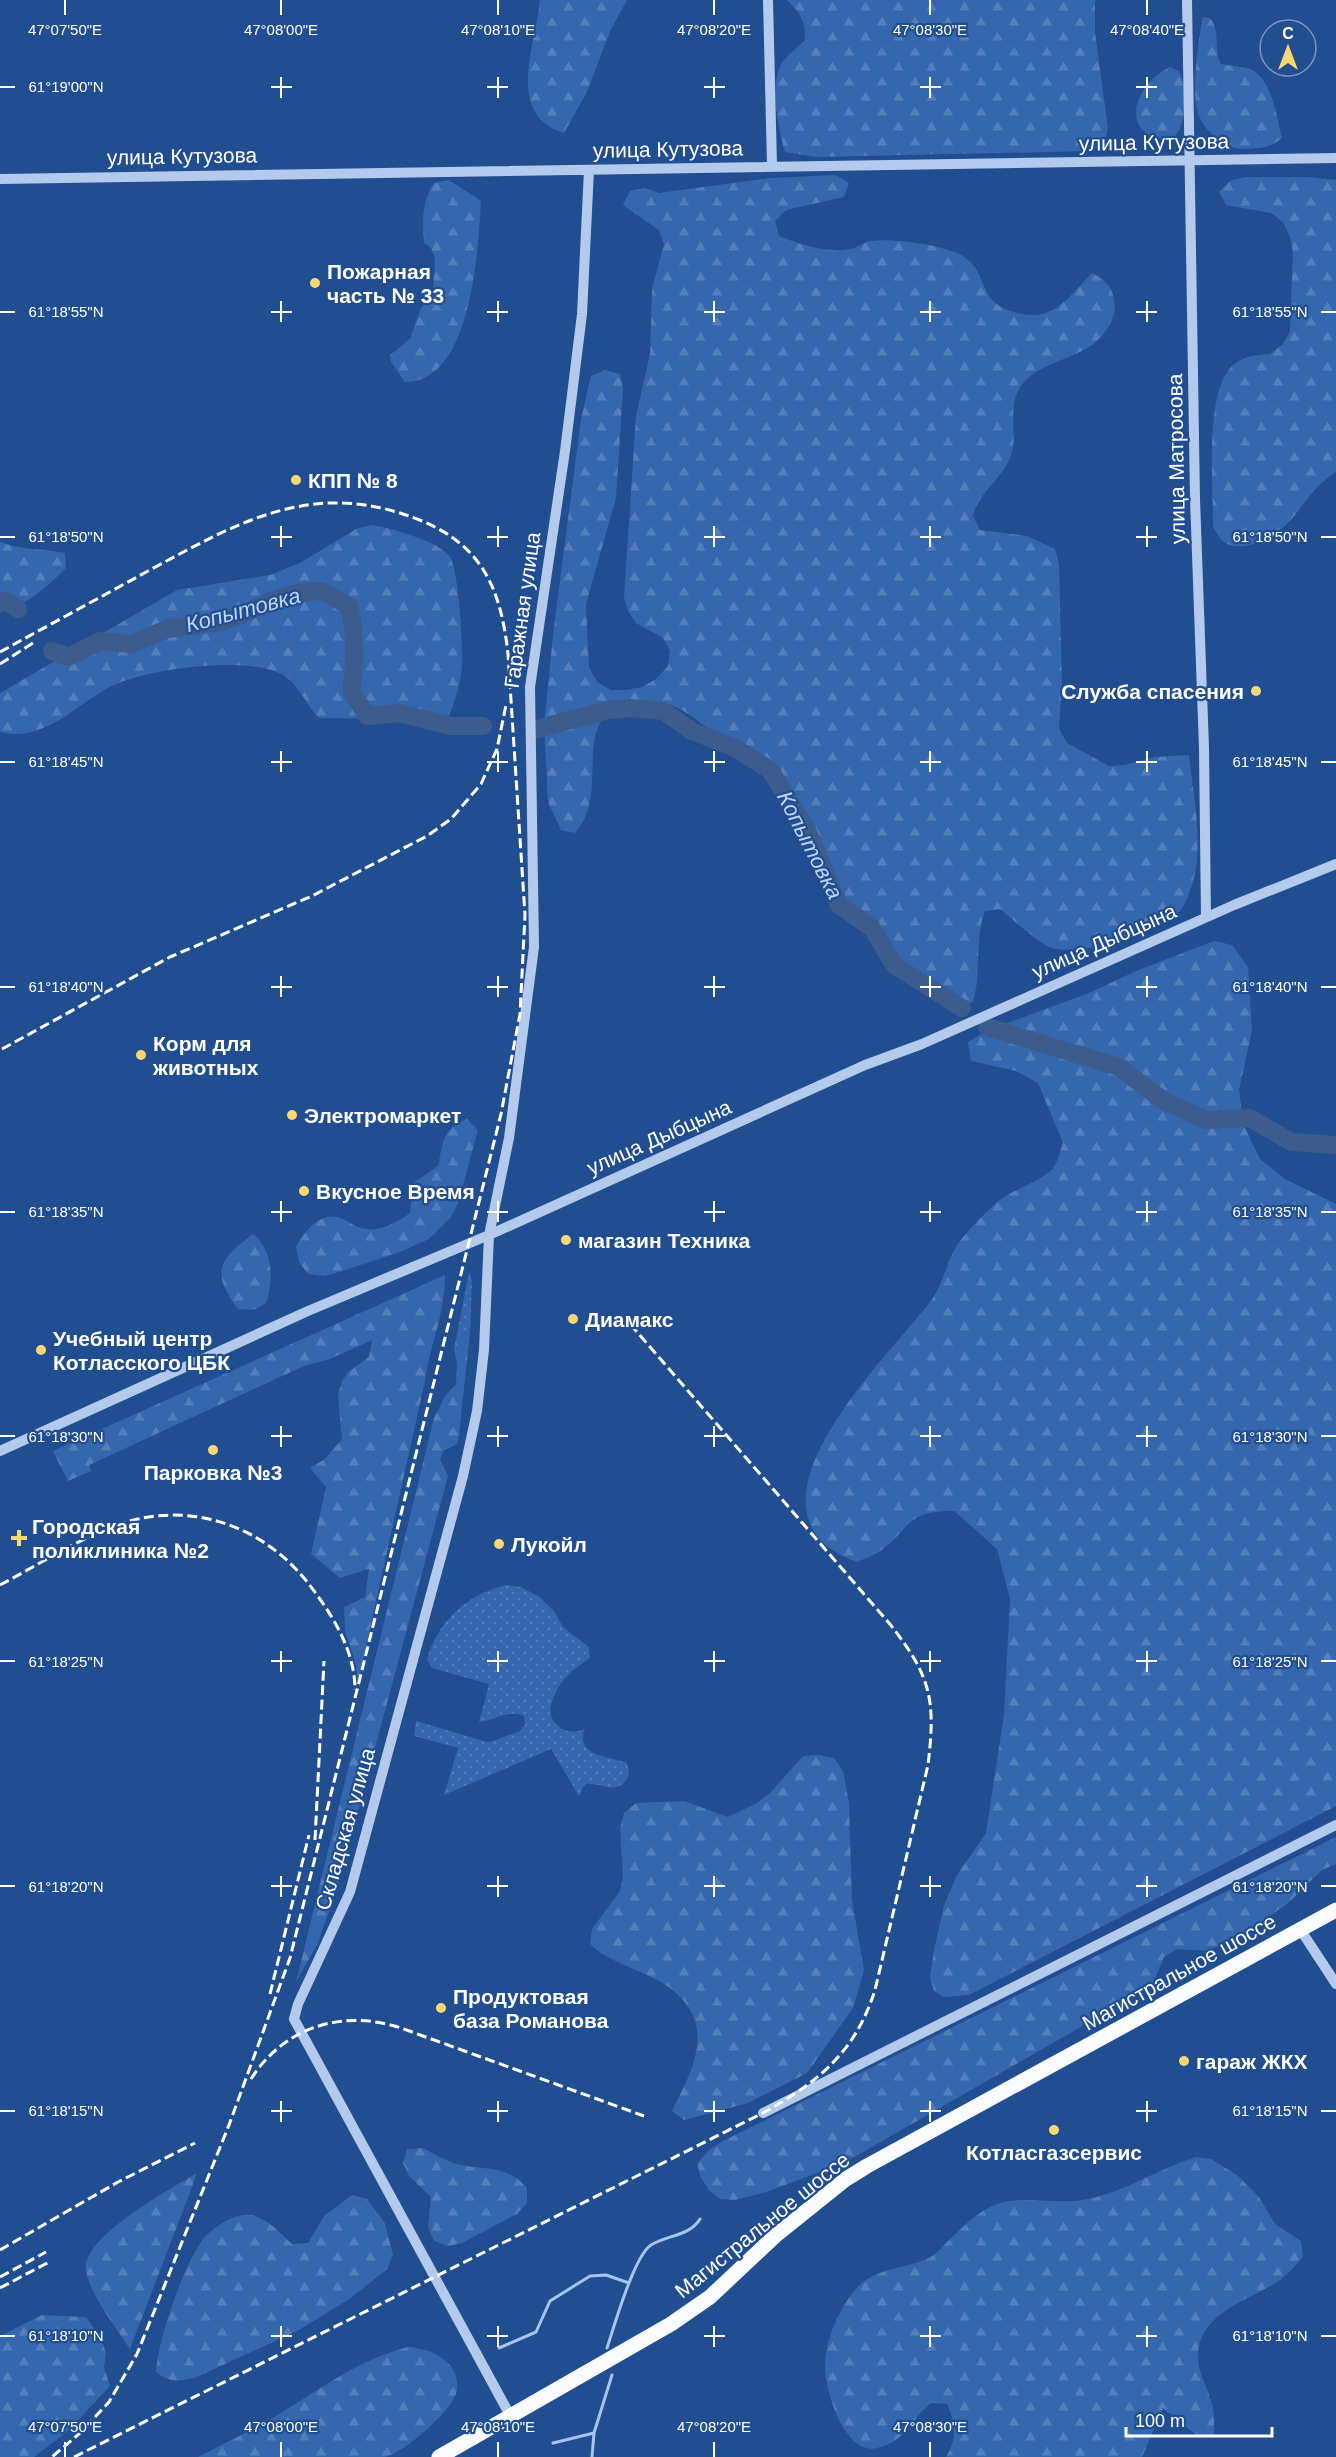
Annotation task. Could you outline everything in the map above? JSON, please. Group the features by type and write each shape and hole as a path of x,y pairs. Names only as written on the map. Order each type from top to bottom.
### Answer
{"main road":[{"name":"Магистральное шоссе","path":"439,2457 671,2324 710,2297 775,2236 846,2179 1336,1910"}],"street":[{"path":"768,0 772,166"},
{"name":"улица Матросова","path":"1188,0 1195,488 1204,748 1206,917"},
{"name":"улица Кутузова","path":"0,179 1336,158"},
{"name":"Гаражная улица","path":"489,1235 509,1138 531,986 534,947 530,687 565,451 582,314 589,170"},
{"name":"улица Дыбцына","path":"0,1451 308,1311 489,1235 865,1065 922,1044 1206,917 1336,864"},
{"name":"Складская улица","path":"489,1235 484,1350 477,1411 463,1476 347,1899 298,2004 294,2019 511,2417"},
{"path":"763,2113 1336,1825"},
{"path":"1300,1929 1336,1984"}],"green space":[{"path":"540,0 627,0 611,29 587,92 564,133 546,124 534,111 529,95 530,57"},
{"path":"787,0 1095,0 1095,33 1108,128 1105,143 1092,151 816,157 785,152 777,118 776,80 784,60 805,40 801,18"},
{"path":"1203,17 1210,18 1215,29 1217,52 1221,64 1250,69 1264,81 1272,99 1282,138 1264,147 1243,149 1228,146 1208,131 1197,110 1195,76"},
{"path":"1170,67 1179,71 1185,96 1181,125 1173,139 1155,137 1144,131 1137,121 1136,110 1139,98 1147,86 1157,75"},
{"path":"836,175 849,183 844,197 786,210 775,221 779,236 804,245 832,250 853,248 871,241 890,240 944,248 966,258 975,267 990,296 998,305 1011,311 1031,315 1049,312 1057,307 1092,273 1109,286 1115,307 1112,319 1101,337 1077,353 1037,371 1018,391 1014,407 1014,439 1011,455 1003,471 980,499 973,516 980,530 1027,536 1055,549 1059,564 1062,683 1059,729 1067,743 1109,766 1125,765 1155,757 1189,755 1197,819 1198,851 1193,882 1180,911 1155,928 1137,935 1096,947 1076,950 1047,946 1000,909 985,911 980,933 976,991 973,1002 959,1008 945,1004 880,946 836,899 816,873 796,831 758,766 741,746 683,711 661,703 640,702 617,707 607,714 599,725 595,739 590,803 575,833 561,830 548,802 544,725 553,635 581,419 591,376 605,370 620,374 623,389 616,498 586,604 589,667 597,682 611,690 642,687 656,679 668,666 670,651 663,638 636,623 628,611 624,597 636,416 650,354 652,288 664,245 659,230 623,205 630,191 645,188 659,193 770,178"},
{"path":"1245,177 1307,177 1336,180 1336,472 1323,481 1286,525 1275,534 1244,546 1233,546 1218,536 1213,526 1212,447 1216,406 1220,388 1230,368 1245,358 1270,354 1282,345 1290,332 1293,252 1290,237 1283,222 1271,213 1226,205 1219,192 1230,181"},
{"path":"449,180 481,201 477,249 467,310 458,338 445,361 427,376 405,382 391,362 390,355 410,339 421,308 433,291 435,259 431,248 424,243 424,212 427,197 434,183"},
{"path":"371,525 402,532 426,541 445,551 453,565 460,610 462,666 456,698 443,727 399,719 319,718 292,682 281,674 264,668 219,665 167,670 122,682 106,689 43,728 29,733 0,732 0,693 177,590 270,575 300,563 356,529"},
{"path":"0,542 17,547 65,553 66,568 36,594 19,605 0,612"},
{"path":"1214,941 1232,945 1248,967 1252,1030 1239,1090 1244,1126 1260,1159 1285,1179 1336,1204 1336,1806 969,1995 943,1997 934,1991 930,1977 934,1950 944,1905 957,1875 986,1833 1004,1714 1010,1599 997,1549 954,1511 919,1517 880,1551 857,1562 820,1539 806,1509 810,1474 827,1435 852,1397 934,1296 957,1245 995,1204 1047,1173 1058,1159 1063,1143 1038,1083 1016,1071 971,1061 968,1042 986,1031 1089,993 1136,971"},
{"path":"467,1119 478,1130 458,1203 451,1217 429,1239 400,1252 339,1272 324,1276 308,1274 299,1262 296,1247 308,1229 319,1220 333,1217 366,1229 378,1229 410,1213 413,1183 438,1166 448,1132"},
{"path":"253,1234 265,1248 268,1257 271,1275 269,1294 266,1303 253,1310 238,1309 224,1285 221,1276 222,1267 232,1251"},
{"path":"469,1272 472,1281 470,1332 466,1336 458,1329"},
{"path":"445,1275 443,1304 358,1682 356,1664 345,1631 344,1607 365,1597 369,1569 340,1578 311,1554 326,1487 310,1468 325,1459 342,1439 338,1395 342,1381 348,1372 369,1357 372,1340 330,1359 304,1366 89,1465 91,1471 68,1481 53,1451"},
{"path":"458,1329 466,1336 470,1332 459,1436 457,1444 443,1451 440,1459 448,1476 338,1886 317,1945 296,1982 434,1418 445,1396 456,1384 457,1364 454,1349"},
{"path":"506,1585 521,1587 538,1596 554,1611 563,1627 589,1647 590,1658 571,1672 561,1683 550,1712 556,1724 566,1731 573,1732 585,1728 583,1738 589,1750 627,1763 629,1774 620,1786 585,1784 579,1796 551,1749 444,1795 458,1748 414,1736 416,1721 487,1742 519,1732 525,1725 524,1716 518,1714 479,1722 489,1684 432,1668 427,1659 439,1632 456,1611 478,1595"},
{"path":"818,1755 834,1758 843,1771 849,1803 852,1900 864,1970 853,2008 807,2073 748,2103 684,2120 672,2111 687,2079 697,2048 694,2017 685,2002 670,1988 609,1958 590,1944 592,1929 620,1891 623,1876 620,1828 624,1813 636,1803 684,1801 728,1817 757,1803 770,1793 803,1756"},
{"path":"1336,1837 1336,1864 1322,1870 1287,1904 1236,1939 1207,1951 1177,1949 1164,1957 1152,1986 844,2163 766,2192 735,2200 720,2199 709,2190 701,2178 697,2164 708,2151 721,2142"},
{"path":"423,2148 457,2164 512,2175 527,2188 527,2203 517,2214 462,2243 448,2246 434,2241 428,2227 431,2197 409,2176 403,2163 407,2149"},
{"path":"1196,2157 1211,2159 1237,2175 1259,2197 1275,2224 1301,2241 1303,2257 1283,2278 1227,2310 1206,2330 1200,2343 1198,2359 1213,2408 1214,2436 1199,2437 1163,2408 1142,2457 946,2457 954,2437 952,2418 947,2404 931,2403 895,2441 887,2445 865,2448 855,2442 846,2431 838,2418 828,2388 826,2354 839,2315 849,2298 863,2282 880,2273 929,2258 971,2220 992,2206 1018,2200 1073,2201 1097,2197"},
{"path":"197,2173 130,2349 92,2288 86,2269 89,2256 98,2243 131,2215"},
{"path":"352,2195 367,2199 385,2223 393,2255 387,2269 351,2298 299,2330 197,2377 175,2381 156,2372 161,2342 179,2287 194,2254 210,2232 223,2222 237,2216 251,2215 268,2223 292,2244 308,2243 324,2216"},
{"path":"42,2315 86,2317 101,2338 106,2353 104,2367 110,2386 68,2431 34,2457 0,2457 0,2336"},
{"path":"408,2347 436,2354 451,2366 457,2383 456,2394 436,2421 393,2454 385,2457 198,2457 269,2420 356,2367"}],"waterway":[{"name":"Копытовка","path":"52,651 68,657 100,641 132,644 167,629 214,623 242,615 266,603 297,593 322,591 349,606 354,649 351,691 367,716 399,713 451,726 483,726"},
{"name":"Копытовка","path":"0,603 6,601 18,609"},
{"name":"Копытовка","path":"537,729 608,710 631,708 663,711 692,731 735,748 770,770 807,830 839,905 872,928 894,965 962,1008"},
{"name":"Копытовка","path":"987,1027 1119,1067 1164,1101 1206,1120 1250,1118 1291,1142 1336,1145"},
{"path":"607,2348 631,2277 645,2252 651,2245 690,2229 700,2219"},
{"path":"499,2348 536,2332 550,2301 590,2276 606,2275 629,2283"},
{"path":"553,2443 594,2433 612,2375"},
{"path":"592,2457 594,2433"}],"railway":[{"path":"0,652 215,536 280,511 313,504 347,503 383,508 422,521 461,544 475,558 486,574 500,610 508,654 525,915 520,1014 501,1114 290,1958 229,2125 137,2354 109,2402 80,2433 52,2457"},
{"path":"0,664 33,643"},
{"path":"2,1049 170,957 312,896 427,836 451,819 481,784 497,749 506,705"},
{"path":"74,2457 763,2113 801,2090 832,2064 857,2031 867,2012 875,1990 928,1765 930,1705 922,1674 914,1658 889,1623 631,1325"},
{"path":"0,1585 81,1541 109,1528 137,1519 165,1515 192,1516 218,1521 267,1544 289,1562 308,1583 341,1633 351,1661 355,1690"},
{"path":"315,1840 324,1661"},
{"path":"270,1994 309,1835"},
{"path":"251,2079 281,2046 298,2035 317,2026 358,2020 401,2028 644,2116"},
{"path":"0,2250 118,2182 195,2143"},
{"path":"0,2277 46,2252"},
{"path":"0,2288 51,2261"}],"place":[{"name":"Пожарная часть № 33","path":"315,283"},
{"name":"КПП № 8","path":"296,480"},
{"name":"Служба спасения","path":"1256,691"},
{"name":"Корм для животных","path":"141,1055"},
{"name":"Электромаркет","path":"292,1115"},
{"name":"Вкусное Время","path":"304,1191"},
{"name":"магазин Техника","path":"566,1240"},
{"name":"Диамакс","path":"573,1319"},
{"name":"Учебный центр Котласского ЦБК","path":"41,1350"},
{"name":"Парковка №3","path":"213,1450"},
{"name":"Городская поликлиника №2","path":"19,1538"},
{"name":"Лукойл","path":"499,1544"},
{"name":"Продуктовая база Романова","path":"441,2008"},
{"name":"гараж ЖКХ","path":"1184,2061"},
{"name":"Котласгазсервис","path":"1054,2130"}]}
